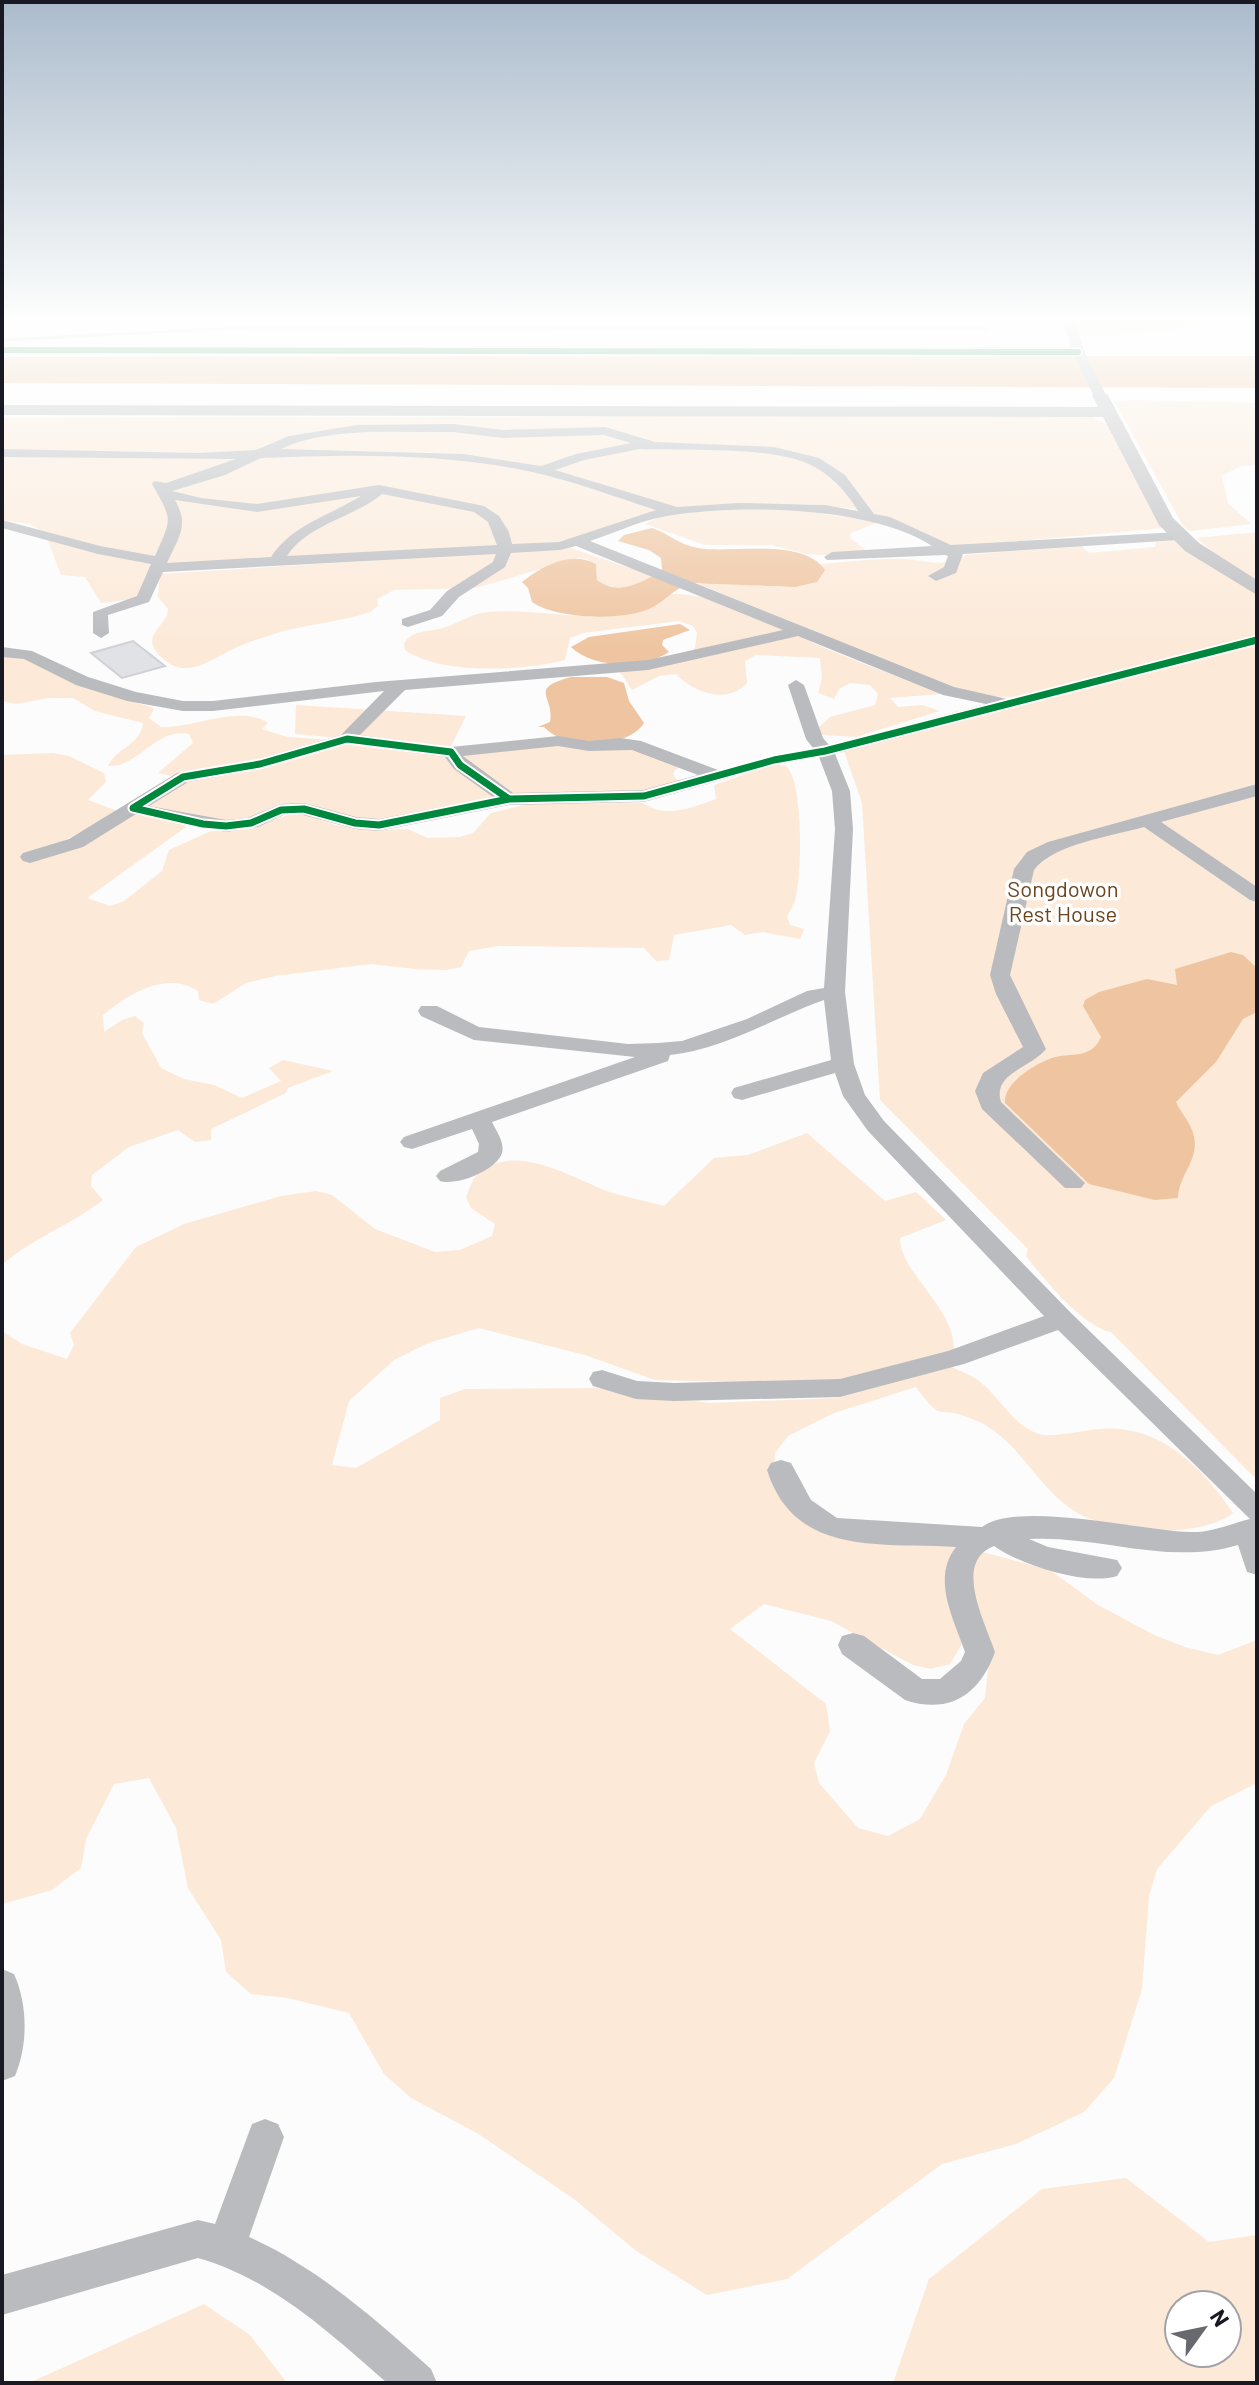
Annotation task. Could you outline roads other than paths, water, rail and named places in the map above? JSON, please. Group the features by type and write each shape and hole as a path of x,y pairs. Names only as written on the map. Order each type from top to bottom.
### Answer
{"main road":[{"path":"1115,426 1165,521 1178,536 1257,589"}],"street":[{"path":"163,491 220,472 289,440 360,426"},
{"path":"400,454 406,426"},
{"path":"444,426 494,434 605,431 652,445"},
{"path":"542,470 581,457 652,445 760,449 814,461 840,478 865,508 867,516"},
{"path":"2,453 198,457 400,454 463,458 542,470 675,511"},
{"path":"101,633 101,612 142,600 177,523 177,515 150,471 108,455"},
{"path":"163,491 201,502 257,508 379,489 479,509 494,519 505,549 500,564 453,594 436,613 408,622"},
{"path":"276,562 281,550 294,537 354,507 379,489"},
{"path":"2,524 160,564 276,562 580,542 651,516 675,511 795,507 867,516 899,525 952,550 956,555 955,565 936,576"},
{"path":"952,550 832,557 833,560 1178,536"},
{"path":"580,542 949,691 1008,704"},
{"path":"2,652 46,661 82,681 133,697 183,706 648,665 799,631"},
{"path":"133,808 203,824 226,826 251,823 291,808 379,825 509,799 644,796 774,760 825,751 1257,640"},
{"path":"796,685 815,739 825,751 841,791 844,829 834,992 843,1064 854,1096 876,1126 1254,1523 1257,1564"},
{"path":"347,739 399,686"},
{"path":"30,857 64,848 175,781 195,773 260,764 347,739 451,752 558,741 589,746 621,743 635,745 717,776"},
{"path":"451,752 460,765 509,799"},
{"path":"1073,1183 990,1104 986,1091 991,1078 1035,1049 1030,1031 1003,992 1000,975 1024,869 1034,856 1055,846 1257,790"},
{"path":"1152,820 1257,887"},
{"path":"1152,820 1257,896"},
{"path":"412,1142 755,1024 815,996 834,992"},
{"path":"429,1011 474,1033"},
{"path":"444,1032 628,1051 685,1047"},
{"path":"742,1093 843,1064"},
{"path":"448,1176 482,1162 490,1154 491,1144 480,1121"},
{"path":"602,1379 636,1390 674,1392 840,1388 955,1358 1062,1319"},
{"path":"781,1470 786,1487 796,1503 820,1524 838,1529 987,1535 1071,1529 1144,1536 1171,1543 1197,1543 1254,1523"},
{"path":"987,1535 1035,1557 1107,1568"},
{"path":"853,1645 916,1691 947,1692 974,1668 980,1652 959,1597 963,1558 987,1535"},
{"path":"2,1985 8,2040 2,2064"},
{"path":"227,2244 265,2137"},
{"path":"2,2295 198,2239 227,2244 267,2266 338,2315 417,2383"}],"park label":[{"name":"Songdowon Rest House","path":"1063,900"}]}
